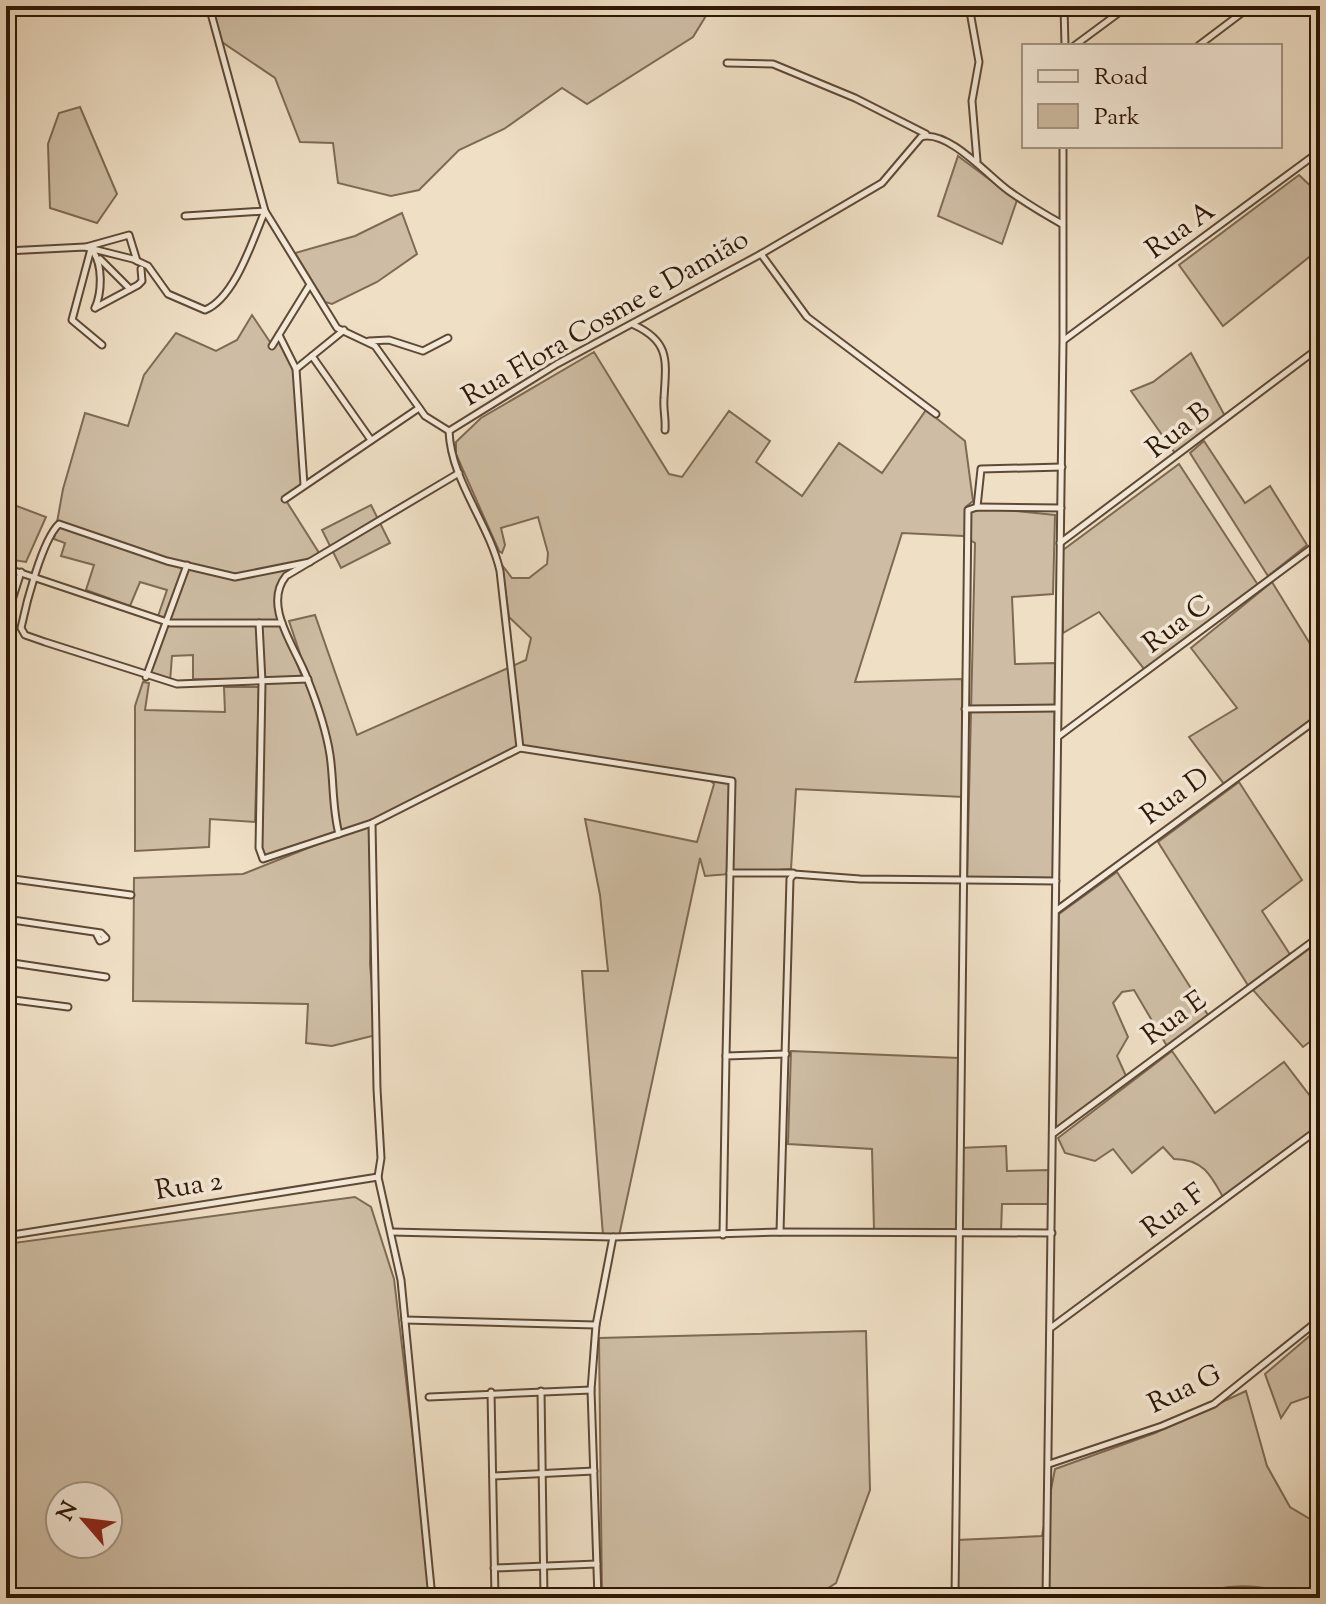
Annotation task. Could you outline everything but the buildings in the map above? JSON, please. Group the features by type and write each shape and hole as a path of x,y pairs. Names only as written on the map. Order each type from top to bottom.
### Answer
{"street":[{"name":"Rua Flora Cosme e Damião","path":"209,6 265,211 337,328 369,341 432,423 449,431 501,396 761,254 882,183 921,137 927,135"},
{"path":"969,6 979,62 972,101 977,161"},
{"path":"1064,6 1065,44"},
{"path":"1077,44 1128,6"},
{"path":"1201,44 1251,6"},
{"path":"727,63 773,64 855,98 977,161 999,184 1062,224"},
{"path":"1046,1598 1052,1328 1063,148"},
{"name":"Rua A","path":"1063,341 1320,151"},
{"path":"88,248 148,266 168,294 198,310 209,309 237,275 265,211 185,216"},
{"path":"6,251 88,248 129,235 137,261"},
{"path":"88,248 130,289"},
{"path":"88,248 72,320 102,345"},
{"path":"761,254 807,317 936,414"},
{"path":"99,258 100,297 95,308 142,281 141,269"},
{"path":"272,346 309,286"},
{"path":"633,324 654,335 662,349 666,373 665,430"},
{"path":"296,369 344,330"},
{"path":"279,335 296,369 304,486"},
{"path":"369,341 389,340 423,351 448,338"},
{"name":"Rua B","path":"1060,543 1320,347"},
{"path":"312,356 371,440"},
{"path":"285,499 419,408"},
{"path":"449,431 459,473 489,535 500,571 520,748"},
{"path":"977,507 981,469 1062,467"},
{"path":"339,834 328,741 308,679 282,623 276,603 279,586 286,576 459,473"},
{"path":"955,1598 968,510 977,507 1061,508"},
{"path":"308,679 177,684 146,677 23,632 21,625 53,531 59,524 235,577 310,562"},
{"name":"Rua C","path":"1058,737 1320,542"},
{"path":"146,677 187,565"},
{"path":"6,568 166,622 188,625 282,623"},
{"path":"6,619 21,572"},
{"path":"259,623 262,682 259,855 266,860 372,823 520,748 732,781 723,1235"},
{"path":"965,709 1057,708"},
{"name":"Rua D","path":"1056,911 1320,717"},
{"path":"372,823 381,1158 378,1177 391,1232 405,1320 432,1598"},
{"path":"730,873 797,873 860,879 965,882 1056,881"},
{"path":"780,1232 790,879 797,873"},
{"path":"6,878 131,895"},
{"path":"6,919 96,933"},
{"name":"Rua E","path":"1053,1133 1320,936"},
{"path":"6,962 106,977"},
{"path":"6,999 68,1007"},
{"path":"726,1056 786,1054"},
{"name":"Rua F","path":"1052,1328 1320,1128"},
{"name":"Rua 2","path":"6,1236 378,1177"},
{"path":"391,1232 613,1237 780,1232 1052,1233"},
{"path":"598,1598 591,1390 596,1325 613,1237"},
{"name":"Rua G","path":"1049,1464 1162,1426 1214,1404 1320,1319"},
{"path":"405,1320 596,1325"},
{"path":"429,1397 591,1390"},
{"path":"541,1391 544,1598"},
{"path":"491,1392 495,1598"},
{"path":"493,1476 594,1471"},
{"path":"494,1568 597,1564"},
{"path":"1309,1598 1320,1589"}],"green space":[{"path":"208,6 712,6 693,37 587,104 562,88 504,129 459,150 419,190 391,196 338,183 333,143 300,142 275,78 219,40"},
{"path":"80,107 117,194 97,223 50,208 48,144 59,113"},
{"path":"958,156 1017,200 1002,244 938,216"},
{"path":"1299,175 1320,195 1320,267 1313,254 1223,326 1179,265"},
{"path":"402,213 417,254 377,282 332,304 325,302 295,253 355,236"},
{"path":"252,315 272,345 279,335 297,371 304,486 285,499 321,556 286,576 279,586 283,629 303,679 308,679 324,726 337,820 331,746 289,621 315,615 357,735 526,660 531,638 509,617 502,565 512,578 529,578 547,564 548,553 538,517 501,528 505,545 502,553 499,551 456,454 456,442 481,418 594,352 669,474 682,477 729,411 770,441 756,462 802,496 839,443 882,473 926,410 965,441 973,501 967,506 1055,515 1053,594 1012,597 1015,664 1055,663 1053,880 967,881 975,543 963,536 902,533 855,682 962,679 963,797 796,789 791,869 705,876 700,858 619,1236 603,1235 582,971 608,971 600,895 585,819 697,842 714,784 705,775 523,746 372,823 370,964 376,1035 332,1046 306,1043 308,1004 133,1001 134,878 243,874 353,830 338,829 339,834 261,857 260,680 193,679 193,655 172,656 170,682 146,677 166,622 157,619 167,590 140,582 130,606 86,590 94,565 61,556 65,543 54,539 63,489 85,413 128,426 144,375 176,333 216,351 237,340"},
{"path":"1191,353 1226,418 1177,456 1131,391 1153,382"},
{"path":"1204,441 1245,503 1270,486 1307,545 1268,576 1190,453"},
{"path":"1179,464 1258,585 1145,670 1099,612 1063,633 1063,550"},
{"path":"6,502 46,517 26,562 6,559"},
{"path":"371,505 390,543 341,568 322,530"},
{"path":"1272,582 1320,660 1320,716 1224,784 1189,737 1237,708 1191,648"},
{"path":"143,682 149,683 145,710 225,712 224,687 259,687 255,822 210,819 209,847 135,851 135,706"},
{"path":"1239,782 1302,880 1262,911 1291,956 1249,987 1158,842"},
{"path":"1117,872 1208,1015 1167,1046 1134,990 1122,992 1113,1003 1128,1037 1117,1056 1126,1076 1056,1128 1059,914"},
{"path":"1320,941 1320,1034 1303,1047 1253,990"},
{"path":"791,1051 959,1058 958,1148 1006,1146 1007,1171 1050,1170 1048,1204 1002,1204 1001,1232 874,1230 872,1149 788,1144"},
{"path":"1172,1051 1215,1113 1284,1062 1320,1109 1320,1126 1224,1199 1205,1170 1192,1162 1174,1159 1163,1147 1132,1173 1113,1149 1095,1161 1065,1153 1058,1138"},
{"path":"355,1197 371,1207 394,1279 432,1598 6,1598 6,1244"},
{"path":"1320,1327 1320,1400 1314,1395 1291,1403 1281,1418 1265,1374"},
{"path":"866,1331 870,1490 836,1583 812,1598 602,1598 599,1338"},
{"path":"1246,1391 1267,1466 1290,1507 1320,1525 1320,1582 1297,1594 1244,1586 1205,1592 1193,1598 957,1598 957,1540 1042,1536 1055,1469 1155,1433"}]}
